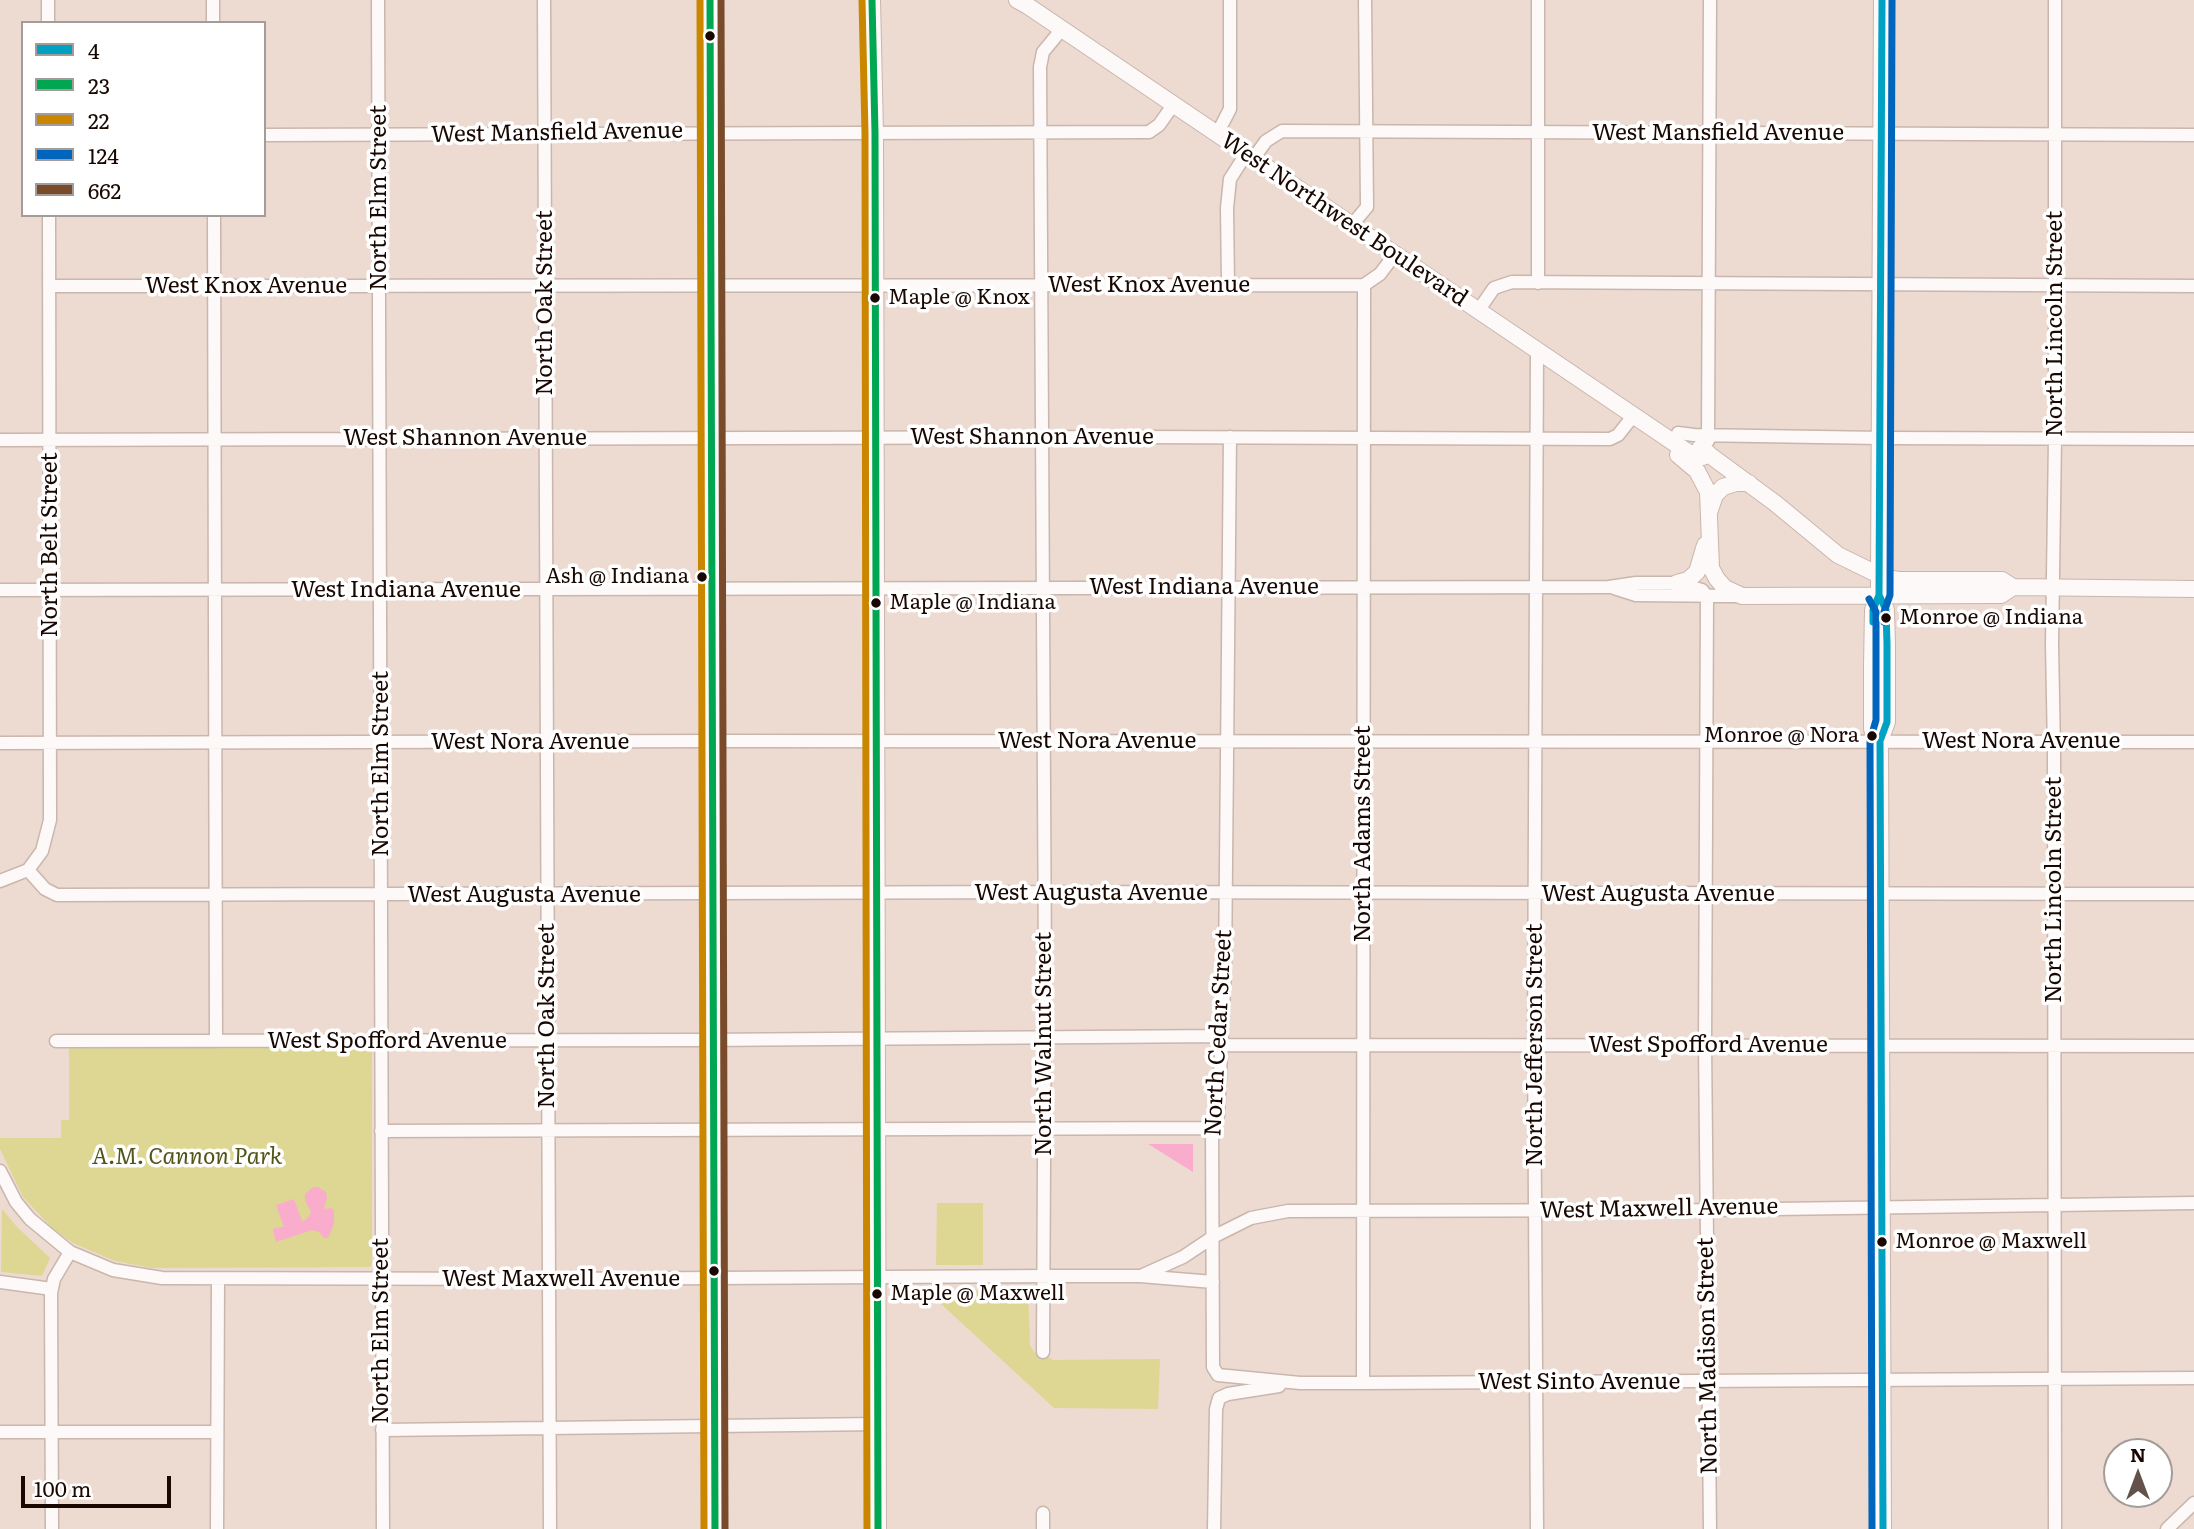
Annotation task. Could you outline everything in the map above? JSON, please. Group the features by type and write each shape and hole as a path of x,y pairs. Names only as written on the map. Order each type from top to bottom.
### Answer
{"main road":[{"path":"710,0 715,1529"},
{"path":"872,0 875,133 878,1529"},
{"path":"1882,0 1880,576 1879,596 1873,610 1872,729 1880,741 1883,1529"},
{"name":"West Northwest Boulevard","path":"1025,1 1173,105 1634,415 1692,466 1701,478 1708,492 1711,568 1726,588 1742,596"},
{"path":"1708,453 1703,457 1695,457 1666,444 1678,433 1708,453 1743,479 1838,555 1880,576"},
{"path":"1677,583 1688,580 1697,572 1715,495 1723,487 1743,479"},
{"name":"West Indiana Avenue","path":"1880,576 1899,580 2002,580 2013,587 2194,589"},
{"name":"West Indiana Avenue","path":"1742,596 2001,595 2013,587"}],"street":[{"path":"48,0 48,21"},
{"path":"213,0 213,21"},
{"name":"North Elm Street","path":"378,0 383,1529"},
{"name":"North Oak Street","path":"544,0 550,1529"},
{"path":"1217,134 1230,109 1230,0"},
{"path":"1351,226 1367,207 1365,0"},
{"path":"1538,0 1538,283"},
{"path":"1708,453 1710,0"},
{"name":"North Lincoln Street","path":"2054,1529 2055,0"},
{"name":"North Walnut Street","path":"1043,1352 1045,1037 1041,57 1062,29"},
{"name":"West Mansfield Avenue","path":"266,135 1149,132 1159,125 1173,105"},
{"name":"West Mansfield Avenue","path":"1250,156 1282,131 2194,135"},
{"path":"1228,284 1227,208 1230,179 1250,156"},
{"name":"North Belt Street","path":"28,870 42,850 50,820 49,217"},
{"path":"214,217 216,1041"},
{"path":"1364,285 1380,274 1395,254"},
{"path":"1478,311 1494,288 1512,282 2194,286"},
{"name":"West Knox Avenue","path":"49,286 1364,285"},
{"name":"North Adams Street","path":"1363,1383 1364,285"},
{"name":"North Jefferson Street","path":"1537,351 1534,1045 1537,1529"},
{"name":"West Shannon Avenue","path":"0,439 1610,439 1618,435 1634,415"},
{"path":"1678,433 1881,438 2194,439"},
{"name":"North Cedar Street","path":"1218,1375 1213,1367 1212,1128 1217,1119 1225,893 1230,437"},
{"name":"West Indiana Avenue","path":"0,590 1609,587 1636,583 1677,583 1702,590 1707,596"},
{"name":"West Indiana Avenue","path":"1609,587 1636,595 1742,596"},
{"name":"North Madison Street","path":"1707,596 1705,1045 1710,1529"},
{"name":"West Nora Avenue","path":"0,743 2194,742"},
{"path":"0,881 28,870"},
{"name":"West Augusta Avenue","path":"28,870 45,889 57,895 1043,892 2194,894"},
{"name":"West Spofford Avenue","path":"56,1041 1045,1037 1362,1044 2194,1046"},
{"path":"381,1130 1212,1128"},
{"name":"West Maxwell Avenue","path":"0,1171 16,1202 30,1219 70,1252 113,1270 162,1278 381,1280 1140,1276 1213,1282"},
{"name":"West Maxwell Avenue","path":"1140,1276 1183,1257 1213,1237 1251,1218 1288,1211 1706,1210 2194,1203"},
{"path":"52,1529 52,1289 56,1275 70,1252"},
{"path":"217,1529 218,1280"},
{"path":"0,1282 52,1289"},
{"name":"West Sinto Avenue","path":"1218,1375 1300,1383 2194,1378"},
{"name":"West Sinto Avenue","path":"1214,1529 1216,1409 1219,1398 1228,1394 1300,1383"},
{"path":"382,1430 879,1424"},
{"path":"0,1432 216,1432"},
{"path":"2167,1529 2192,1510"},
{"path":"1043,1513 1043,1529"}],"green space":[{"name":"A.M. Cannon Park","path":"69,1046 372,1048 372,1265 152,1268 115,1261 73,1243 52,1228 23,1197 0,1149 0,1138 61,1138 61,1120 69,1120"},
{"path":"937,1203 983,1203 983,1265 936,1265"},
{"path":"2,1209 50,1258 42,1276 1,1272"},
{"path":"927,1291 1028,1291 1030,1345 1034,1352 1052,1360 1160,1359 1158,1409 1054,1408"}],"shaded area":[{"path":"1148,1144 1193,1144 1193,1172"},
{"path":"313,1187 326,1192 324,1209 334,1210 334,1224 328,1238 312,1230 276,1242 274,1228 284,1227 276,1205 294,1199 302,1221 307,1219 311,1212 305,1194"}],"transit line":[{"name":"22","path":"700,0 704,1529"},
{"name":"23","path":"710,0 715,1529"},
{"name":"662","path":"721,0 725,1529"},
{"name":"22","path":"862,0 865,133 867,1529"},
{"name":"23","path":"872,0 875,133 878,1529"},
{"name":"4","path":"1873,622 1873,610 1879,595 1882,0"},
{"name":"124","path":"1884,622 1884,612 1890,595 1892,0"},
{"name":"4","path":"1879,595 1886,610 1887,644 1887,722 1880,741 1883,1529"},
{"name":"124","path":"1869,599 1876,612 1876,720 1870,741 1872,1529"}],"place":[{"name":"Maple @ Knox","path":"875,298"},
{"name":"Ash @ Indiana","path":"702,577"},
{"name":"Maple @ Indiana","path":"876,603"},
{"name":"Monroe @ Indiana","path":"1886,618"},
{"name":"Monroe @ Nora","path":"1872,736"},
{"name":"Monroe @ Maxwell","path":"1882,1242"},
{"name":"Maple @ Maxwell","path":"877,1294"}]}
